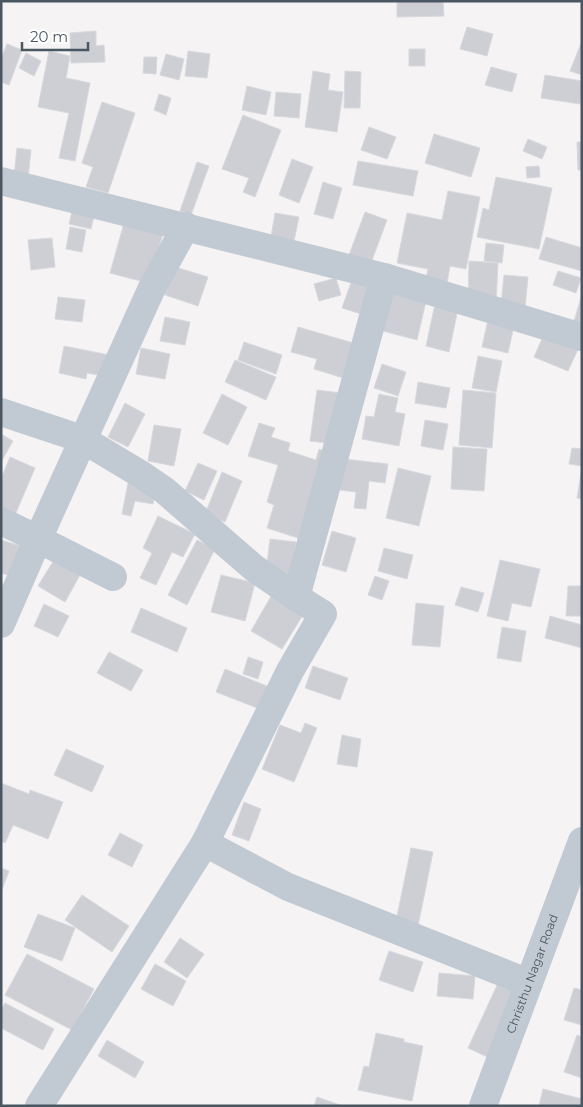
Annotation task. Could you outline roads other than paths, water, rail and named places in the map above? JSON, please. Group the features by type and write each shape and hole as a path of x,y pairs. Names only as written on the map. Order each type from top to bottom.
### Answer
{"street":[{"path":"1,181 384,277 582,337"},
{"path":"1,624 151,290 186,226"},
{"path":"296,597 384,277"},
{"path":"1,412 82,440 142,475 164,490 254,568 323,614 290,671 205,843 39,1106"},
{"path":"1,521 113,577"},
{"name":"Christhu Nagar Road","path":"483,1106 582,841"},
{"path":"205,843 288,886 528,983"}]}
